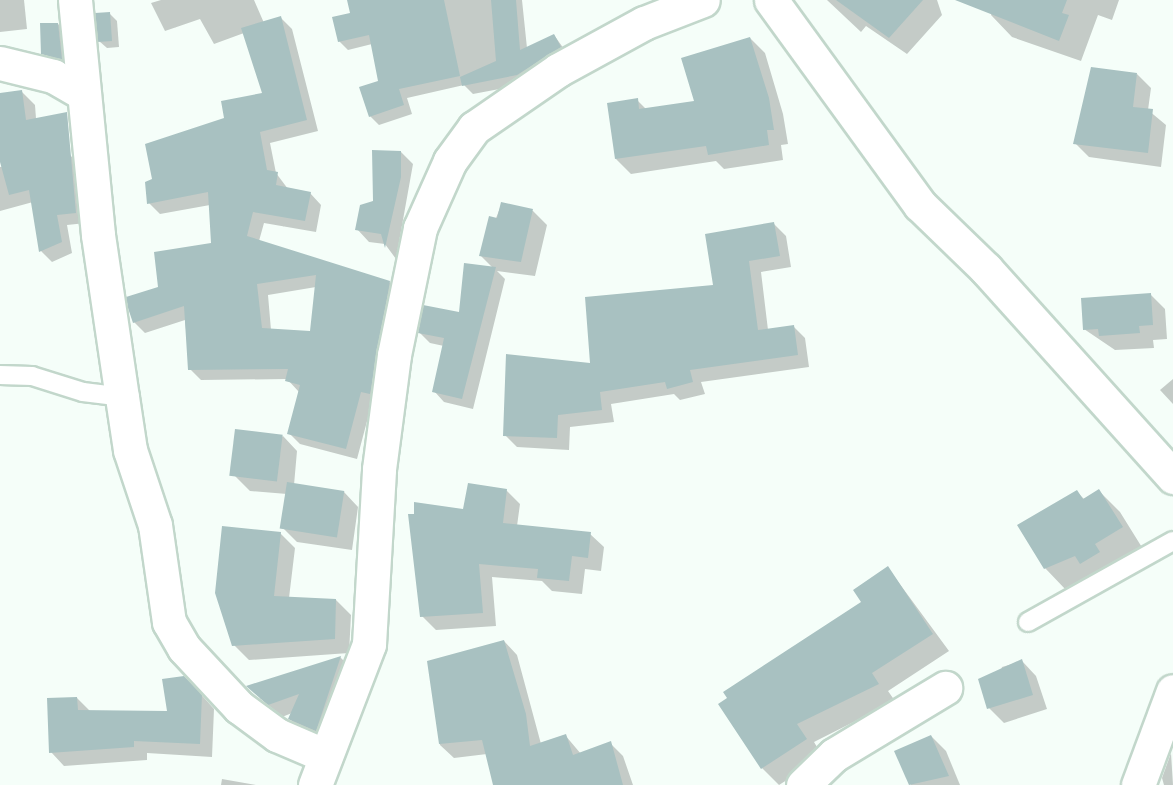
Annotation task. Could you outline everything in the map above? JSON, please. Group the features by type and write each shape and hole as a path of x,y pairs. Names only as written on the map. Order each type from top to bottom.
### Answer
{"street":[{"path":"75,0 83,93 130,450 155,525 170,622 179,640 239,707 320,771 369,644 378,469 394,355 420,228 450,160 474,128 558,70 644,23 703,0"},
{"path":"771,0 920,205 987,269 1173,477"},
{"path":"0,63 53,76 83,93"},
{"path":"803,785 834,755 945,688"},
{"path":"1138,785 1173,691"}],"lane":[{"path":"0,375 32,376 83,392 122,397"},
{"path":"1028,622 1173,541"}],"building":[{"path":"347,0 444,0 460,76 399,89 404,105 369,117 359,87 378,81 369,35 338,42 332,17 350,13"},
{"path":"491,0 516,0 520,50 554,34 561,47 517,75 462,86 460,77 496,61"},
{"path":"836,0 923,0 889,38"},
{"path":"955,0 1067,0 1062,13 1069,15 1059,41"},
{"path":"110,12 112,41 97,42 95,13"},
{"path":"281,16 307,120 260,132 267,170 278,172 276,185 311,192 305,221 253,212 247,236 390,281 370,394 361,392 346,449 287,434 300,385 285,381 288,369 188,370 184,306 133,323 128,308 126,297 158,287 154,252 211,243 208,192 147,204 145,182 152,179 145,144 224,118 221,101 262,93 241,28","holes":["316,275 310,331 262,328 257,284"]},
{"path":"40,23 58,23 62,60 41,54"},
{"path":"750,37 769,98 774,130 767,130 769,145 708,155 706,146 615,159 607,103 638,98 639,109 694,101 681,58"},
{"path":"1091,67 1137,73 1133,107 1153,109 1148,153 1073,144"},
{"path":"22,90 26,120 67,112 76,213 57,215 62,242 39,252 29,190 9,195 0,162 0,93"},
{"path":"372,150 401,151 401,177 385,248 381,234 355,230 360,205 373,201"},
{"path":"501,202 533,209 521,262 479,256 489,216 497,218"},
{"path":"774,222 780,256 749,261 758,330 794,325 798,355 690,370 693,382 667,389 665,382 600,392 602,410 558,415 557,438 503,436 506,354 590,363 585,297 713,285 705,234"},
{"path":"464,263 496,267 462,399 432,392 444,338 418,333 423,305 459,312"},
{"path":"1151,293 1153,325 1139,326 1140,333 1099,336 1098,329 1083,330 1081,298"},
{"path":"235,429 283,435 277,481 229,476"},
{"path":"287,482 344,491 337,537 280,528"},
{"path":"468,483 507,489 503,523 591,532 588,558 572,556 569,581 537,578 538,569 479,564 483,613 420,617 408,514 414,514 414,502 463,509"},
{"path":"1099,489 1123,527 1095,544 1100,552 1080,564 1075,556 1044,569 1017,525 1077,490 1083,499"},
{"path":"222,526 281,532 274,596 336,599 335,639 232,646 215,593"},
{"path":"888,566 933,634 872,673 879,684 797,724 807,739 761,769 718,704 727,698 723,692 861,602 853,590"},
{"path":"504,640 526,714 530,746 566,734 573,755 611,741 623,785 493,785 482,740 439,744 427,661"},
{"path":"341,656 316,731 288,719 299,694 268,705 246,686"},
{"path":"1022,659 1033,695 987,709 978,679"},
{"path":"184,676 202,694 200,744 134,741 134,747 49,753 47,698 77,697 78,710 167,711 162,679"},
{"path":"931,735 949,776 909,785 894,751"}]}
